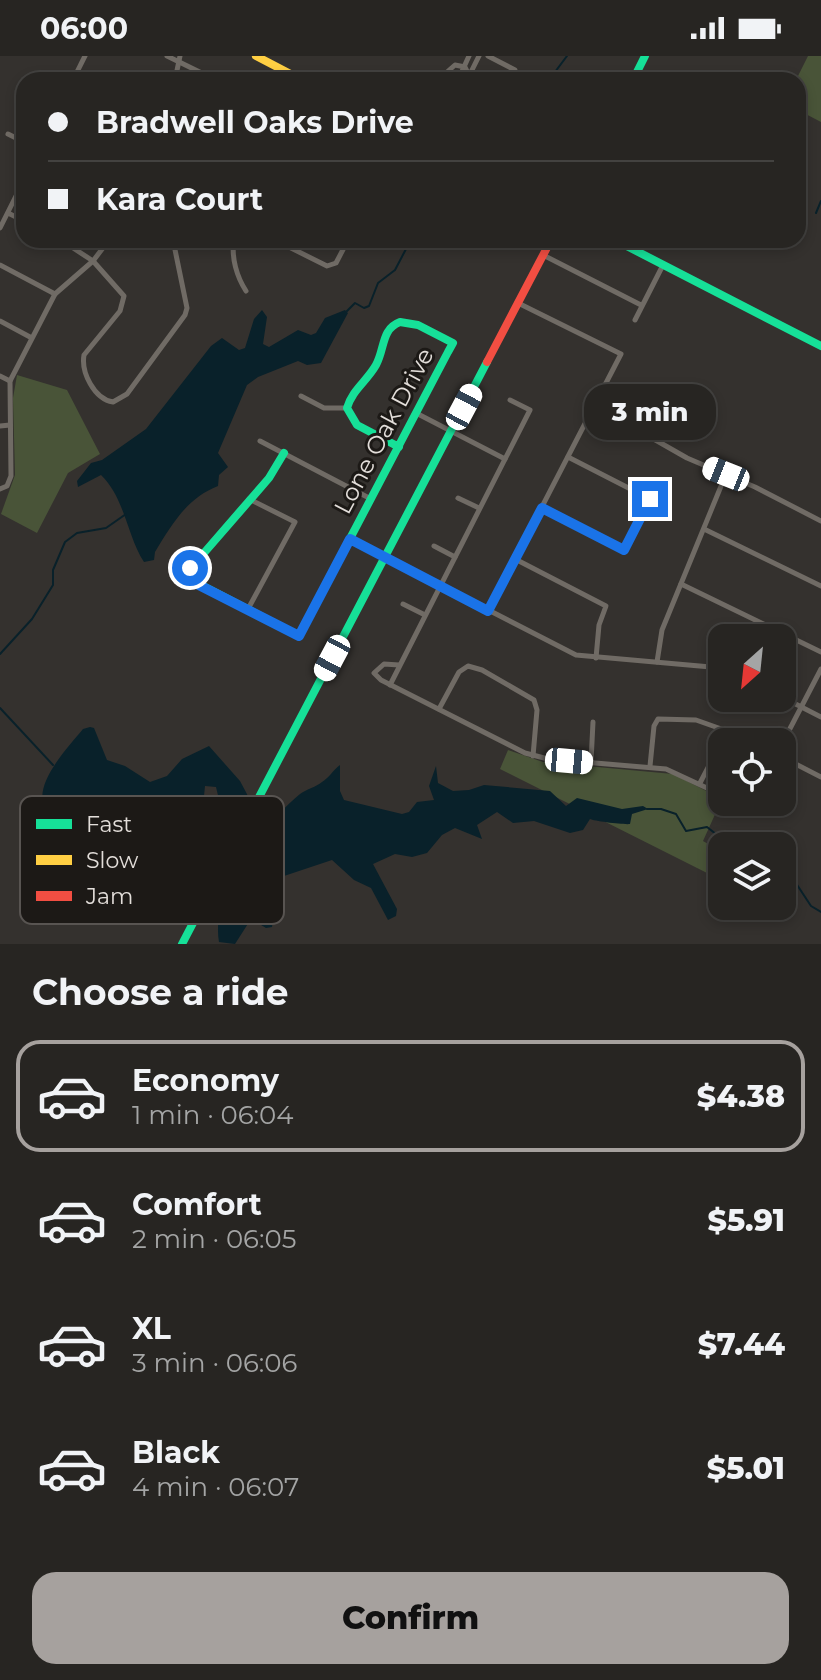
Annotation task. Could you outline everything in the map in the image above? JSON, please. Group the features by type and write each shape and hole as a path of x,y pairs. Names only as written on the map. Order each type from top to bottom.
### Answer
{"street":[{"path":"78,72 85,56"},
{"path":"167,56 180,58 203,72"},
{"path":"256,56 287,72"},
{"path":"462,72 469,56"},
{"path":"488,56 515,72"},
{"path":"447,72 455,65 465,67"},
{"path":"465,67 466,72"},
{"path":"8,134 16,138"},
{"path":"0,228 16,196"},
{"path":"8,213 16,217"},
{"path":"73,248 93,261 124,296 120,311 84,355 83,363 83,371 101,398 113,402 127,394 185,315 187,308 175,248"},
{"path":"0,489 7,486 11,476 10,381 30,337 55,294 93,261 103,248"},
{"path":"234,248 239,280 246,291"},
{"path":"293,248 325,266 336,263 344,248"},
{"path":"260,796 547,248"},
{"path":"630,248 821,346"},
{"path":"543,255 641,305"},
{"path":"0,265 55,294"},
{"path":"635,320 663,265"},
{"path":"488,611 621,354 518,303"},
{"path":"0,321 30,337"},
{"name":"Lone Oak Drive","path":"248,610 299,636 453,343 412,323 395,323 387,332 379,361 351,395 347,408"},
{"path":"0,376 10,381"},
{"path":"301,396 324,408 347,408 357,425 399,447"},
{"path":"390,685 530,410 510,400"},
{"path":"594,405 687,458 821,521"},
{"path":"416,413 505,459"},
{"path":"0,426 10,425"},
{"path":"260,441 371,499"},
{"path":"249,499 295,522 248,610 184,576 249,499 269,478 284,453"},
{"path":"542,508 624,550 650,499 568,457"},
{"path":"657,662 660,637 726,474"},
{"path":"458,498 479,508"},
{"path":"704,529 821,586"},
{"path":"350,539 571,653 596,658 708,667"},
{"path":"434,546 455,557"},
{"path":"515,559 606,606 599,625 596,658"},
{"path":"681,584 821,652"},
{"path":"403,604 425,615"},
{"path":"399,665 384,664 375,671 377,677 533,756 674,771 708,787"},
{"path":"439,709 459,672 465,667 475,667 532,697 537,706 533,756"},
{"path":"790,728 821,669"},
{"path":"796,704 821,717"},
{"path":"650,767 654,723 665,718 696,720 727,731 700,783"},
{"path":"591,762 593,722"},
{"path":"796,764 821,777"},
{"path":"182,944 193,924"}],"green space":[{"path":"808,56 821,56 821,122 806,114 806,72 800,72"},
{"path":"17,375 67,390 100,454 68,473 37,533 1,514 15,475 13,398"},
{"path":"508,750 543,762 673,774 708,792 708,816 714,816 703,841 708,844 708,873 500,769"}],"water":[{"path":"262,310 267,317 263,344 269,347 298,330 311,335 316,333 325,318 345,310 348,313 321,363 307,365 298,361 258,377 247,385 218,453 228,467 219,475 218,486 197,497 181,513 155,552 154,560 144,562 109,484 101,475 78,487 77,481 91,463 102,460 146,429 211,346 222,338 239,350 245,348 254,319"},
{"path":"94,728 107,760 125,766 150,782 167,776 182,759 209,746 240,781 248,796 218,796 216,787 205,786 204,796 43,796 49,775 83,729"},
{"path":"340,765 340,791 344,800 402,814 409,812 417,802 434,800 429,786 436,766 438,783 453,791 484,785 550,791 566,806 577,798 622,809 643,806 648,809 632,814 630,824 590,819 583,830 570,833 534,821 513,823 497,812 477,825 482,839 455,828 442,835 427,853 412,857 395,854 373,864 397,909 396,916 388,920 371,888 354,880 332,860 284,876 284,809 300,794 324,780"},
{"path":"218,924 248,924 235,944 219,942"}],"waterway":[{"path":"555,72 567,56"},
{"path":"816,213 821,201"},
{"path":"347,311 355,303 364,308 369,306 378,283 395,270 408,248"},
{"path":"0,654 32,619 53,585 53,570 65,542 77,533 106,528 126,514"},
{"path":"0,708 53,765"},
{"path":"647,809 676,814 686,831 707,827 713,832"},
{"path":"796,883 811,906 821,912"}],"traffic: fast":[{"path":"637,72 645,56"},
{"path":"631,248 821,346"},
{"path":"284,453 269,478 184,576 299,636 303,628 448,352 453,343 418,325 400,322 390,329 376,365 352,396 347,408 357,425 399,447"},
{"path":"260,796 487,362"},
{"path":"182,944 192,924"}],"traffic: slow":[{"path":"256,56 287,72"}],"traffic: jam":[{"path":"487,362 547,248"}],"route":[{"path":"190,568 184,576 193,582 299,636 350,539 488,611 542,508 624,550 650,499"}]}
